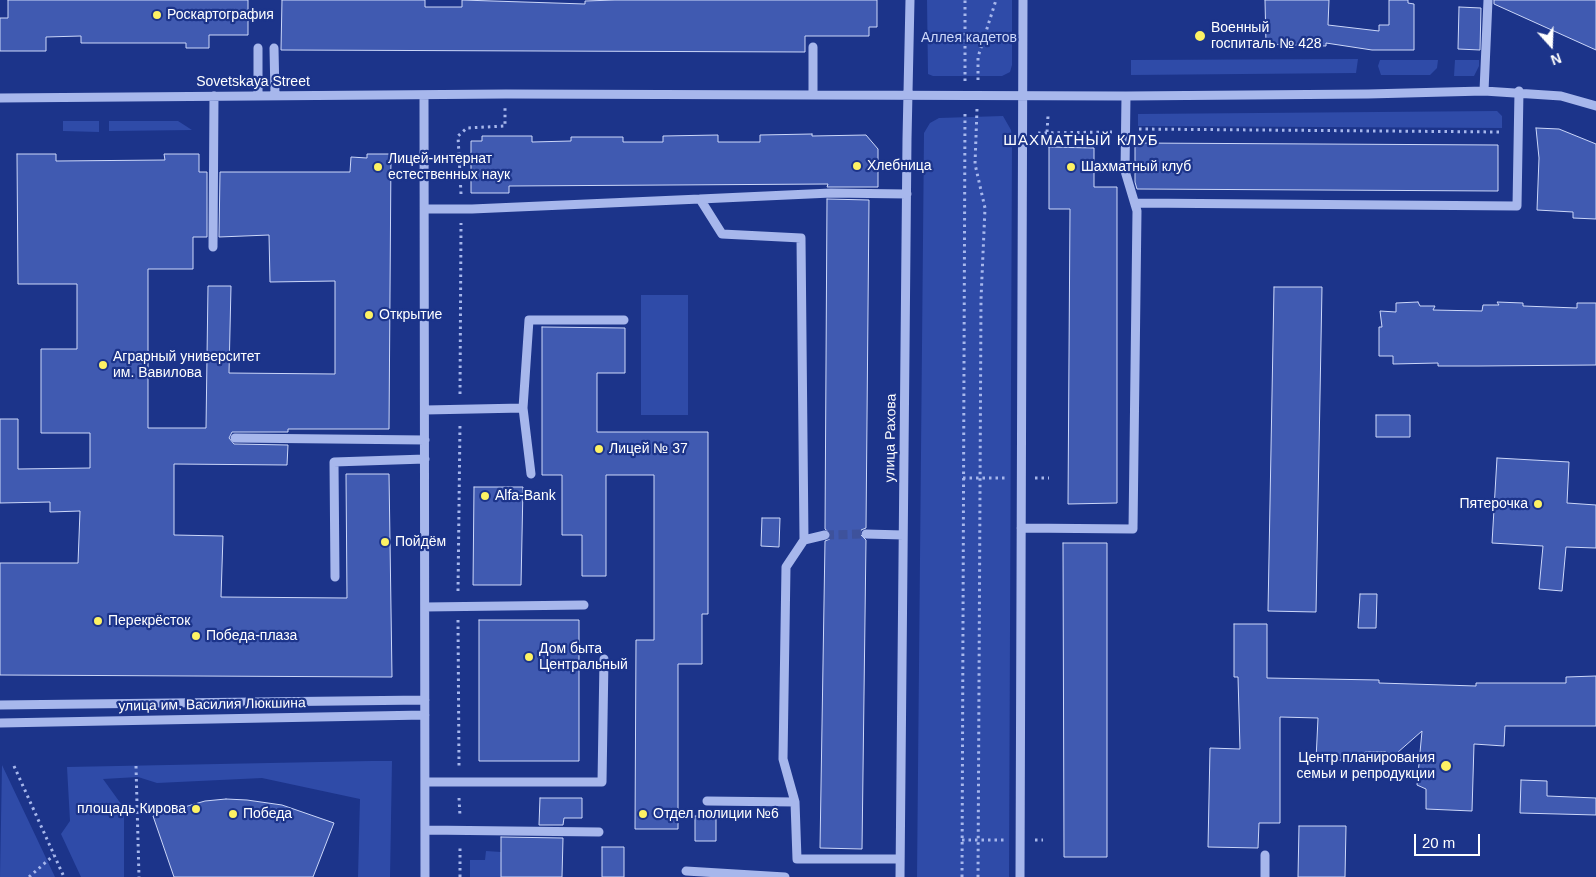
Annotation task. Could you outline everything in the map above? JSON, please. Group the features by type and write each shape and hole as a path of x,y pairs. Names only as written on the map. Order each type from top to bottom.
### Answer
{"street":[{"name":"улица Рахова","path":"900,877 910,0"},
{"path":"1020,877 1023,0"},
{"path":"1484,90 1488,0"},
{"path":"813,47 814,96"},
{"path":"258,48 258,96"},
{"path":"274,48 274,96"},
{"name":"Sovetskaya Street","path":"0,98 506,94 1126,96 1368,94 1484,90 1519,91 1561,96 1596,106"},
{"path":"1136,203 1517,206 1519,91"},
{"path":"424,95 425,877"},
{"path":"213,246 214,96"},
{"path":"1021,528 1133,529 1136,203 1124,171 1126,96"},
{"path":"424,209 700,200 831,193 907,194"},
{"path":"700,200 722,234 801,238 804,540 786,567 783,759 795,802 797,859 900,858"},
{"path":"531,474 523,408 529,320 624,320"},
{"path":"425,410 523,408"},
{"path":"235,438 425,440"},
{"path":"335,577 334,462 425,459"},
{"path":"866,534 903,535"},
{"path":"804,540 825,535"},
{"path":"425,607 584,605"},
{"path":"425,782 602,782 604,659"},
{"name":"улица им. Василия Люкшина","path":"0,705 425,700"},
{"name":"улица им. Василия Люкшина","path":"0,723 425,715"},
{"path":"707,801 795,802"},
{"path":"425,830 599,832"},
{"path":"1265,855 1266,877"},
{"path":"686,871 785,877"}],"path":[{"path":"962,877 965,0"},
{"path":"978,86 978,57 996,0"},
{"path":"460,877 458,606 461,209 458,136 467,128 505,126 506,94"},
{"path":"978,105 975,164 985,208 981,299 979,478 978,877"},
{"path":"1048,116 1048,132"},
{"path":"1138,129 1501,132"},
{"path":"1032,133 1112,132"},
{"path":"963,478 1011,478"},
{"path":"1032,478 1049,478"},
{"path":"14,766 64,877"},
{"path":"136,766 139,877"},
{"path":"962,840 1010,840"},
{"path":"29,877 54,855"}],"green space":[{"name":"Аллея кадетов","path":"927,0 1012,0 1012,65 1010,72 1002,76 933,76 928,74"},
{"path":"1358,59 1356,73 1131,75 1131,60"},
{"path":"1380,60 1438,60 1437,68 1430,75 1381,75 1378,66"},
{"path":"1455,60 1479,60 1479,66 1474,76 1454,76"},
{"path":"1497,111 1502,116 1502,128 1138,126 1138,114"},
{"path":"1003,116 1011,130 1012,138 1009,877 917,877 924,133 930,123 939,118"},
{"path":"63,121 99,121 99,132 63,131"},
{"path":"109,121 178,121 192,130 109,131"},
{"path":"641,295 688,295 688,415 641,415"},
{"path":"392,761 390,877 358,877 360,799 262,778 157,783 138,777 103,779 124,808 124,877 81,877 61,834 70,821 67,767"},
{"path":"2,765 55,877 0,877"},
{"path":"486,851 501,852 501,877 470,877 470,860 485,860"}],"building":[{"name":"Роскартография","path":"8,0 248,0 248,35 209,35 209,48 186,48 186,43 81,43 81,36 46,37 46,51 0,51 0,18 8,18"},
{"path":"282,0 425,0 425,7 462,7 462,0 585,4 585,1 615,0 877,0 877,27 869,27 869,36 805,36 805,52 281,50"},
{"path":"1265,0 1329,0 1328,25 1379,31 1379,25 1389,25 1389,0 1408,0 1408,3 1414,4 1414,50 1372,50 1326,43 1326,46 1266,44"},
{"path":"1494,0 1596,0 1596,50 1494,4"},
{"path":"1459,7 1481,8 1480,50 1458,49"},
{"path":"1536,128 1559,129 1596,144 1596,219 1573,218 1573,212 1537,210 1539,158"},
{"path":"812,134 812,136 866,135 878,149 878,187 827,187 828,184 509,186 509,193 471,193 471,141 482,141 482,136 532,136 532,142 571,141 571,137 623,137 623,142 663,142 663,136 718,135 718,142 760,142 760,135"},
{"path":"1135,143 1498,145 1498,191 1137,189 1135,182"},
{"path":"1049,147 1094,148 1094,187 1117,187 1117,503 1068,504 1070,209 1049,209"},
{"path":"17,154 56,154 56,161 165,160 164,154 199,154 199,172 207,172 207,237 193,237 193,269 148,269 148,428 206,428 208,286 231,286 229,373 335,374 335,281 270,282 269,235 219,237 220,172 350,172 351,157 367,158 367,154 391,154 389,429 288,429 288,432 232,432 229,438 234,444 288,445 287,465 174,464 174,535 223,536 221,597 347,598 346,474 389,474 392,677 0,675 0,563 78,563 80,511 50,512 50,502 0,503 0,419 18,419 18,469 90,468 90,433 41,433 41,349 77,349 77,284 18,284"},
{"path":"827,199 869,200 866,528 861,530 860,534 866,540 862,849 820,848 825,541 830,539 831,534 825,529"},
{"path":"1274,287 1322,287 1316,612 1268,611"},
{"path":"1418,302 1420,306 1435,306 1433,310 1482,311 1483,305 1499,305 1497,302 1523,303 1523,306 1577,308 1577,303 1596,303 1596,365 1438,366 1438,363 1393,364 1393,356 1379,356 1379,327 1382,327 1380,311 1396,312 1396,303"},
{"path":"542,327 625,328 625,373 597,373 597,432 708,432 708,614 702,614 702,664 678,664 678,829 635,829 636,640 654,640 654,475 606,475 606,576 582,576 582,535 562,535 562,475 542,475"},
{"path":"1376,415 1410,415 1410,437 1376,437"},
{"name":"Пятерочка","path":"1497,458 1569,462 1567,503 1596,505 1596,548 1566,547 1562,591 1539,589 1543,546 1492,543"},
{"path":"474,487 523,487 521,585 473,585"},
{"path":"762,518 780,518 779,547 761,546"},
{"path":"1063,543 1107,543 1107,857 1064,857"},
{"path":"1360,594 1377,594 1376,628 1358,628"},
{"name":"Дом быта Центральный","path":"479,620 579,620 579,761 479,761"},
{"path":"1234,624 1267,624 1267,678 1379,680 1379,683 1476,686 1476,683 1566,683 1566,677 1596,676 1596,726 1505,726 1504,746 1474,744 1472,811 1426,809 1426,789 1417,785 1422,731 1389,760 1386,752 1366,752 1348,760 1316,760 1318,718 1280,717 1280,823 1259,823 1258,848 1208,847 1210,748 1240,749 1238,677 1234,677"},
{"path":"1521,780 1547,781 1547,796 1596,798 1596,815 1520,813"},
{"path":"540,798 582,798 582,818 564,818 563,825 539,825"},
{"name":"Победа","path":"226,799 282,805 334,823 313,877 174,877 153,816 205,801"},
{"path":"695,816 716,816 716,841 695,841"},
{"path":"1299,826 1346,826 1345,877 1298,877"},
{"path":"501,837 563,838 562,877 501,877"},
{"path":"602,847 624,847 624,877 602,877"}],"tunnel":[{"path":"825,535 866,534"}],"place":[{"name":"Роскартография","path":"157,15"},
{"name":"Военный госпиталь № 428","path":"1200,36"},
{"name":"Хлебница","path":"857,166"},
{"name":"Лицей-интернат естественных наук","path":"378,167"},
{"name":"Шахматный клуб","path":"1071,167"},
{"name":"Открытие","path":"369,315"},
{"name":"Аграрный университет им. Вавилова","path":"103,365"},
{"name":"Лицей № 37","path":"599,449"},
{"name":"Alfa-Bank","path":"485,496"},
{"name":"Пятерочка","path":"1538,504"},
{"name":"Пойдём","path":"385,542"},
{"name":"Перекрёсток","path":"98,621"},
{"name":"Победа-плаза","path":"196,636"},
{"name":"Дом быта Центральный","path":"529,657"},
{"name":"Центр планирования семьи и репродукции","path":"1446,766"},
{"name":"площадь Кирова","path":"196,809"},
{"name":"Победа","path":"233,814"},
{"name":"Отдел полиции №6","path":"643,814"}],"district":[{"name":"ШАХМАТНЫЙ КЛУБ","path":"1081,141"}]}
